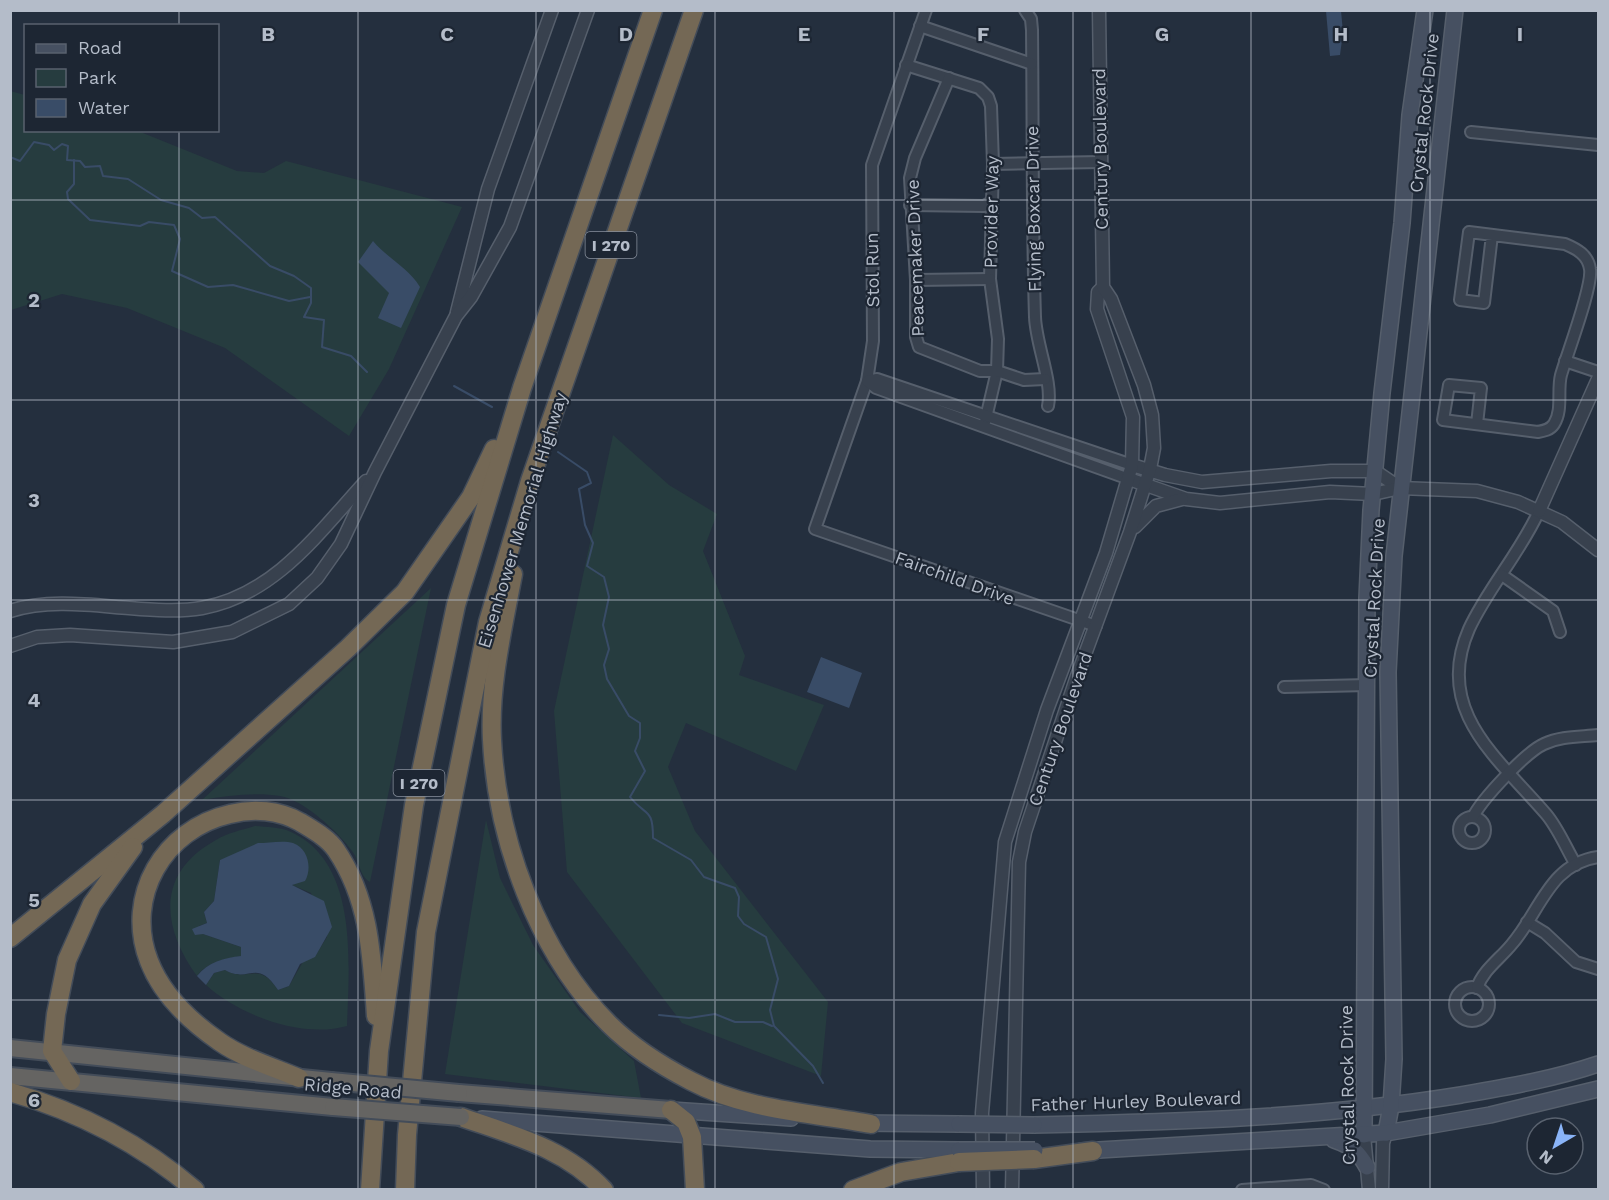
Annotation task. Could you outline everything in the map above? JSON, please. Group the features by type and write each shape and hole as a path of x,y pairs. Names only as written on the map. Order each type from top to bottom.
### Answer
{"highway":[{"name":"Eisenhower Memorial Highway","path":"370,1190 379,1051 414,805 456,605 522,388 653,10"},
{"name":"Eisenhower Memorial Highway","path":"405,1190 407,1136 426,932 488,622 530,481 694,10"},
{"path":"10,938 163,814 348,648 405,592 471,497 522,388"},
{"path":"530,481 497,667 492,740 497,784 506,826 522,885 540,928 579,988 609,1025 637,1048 692,1082 752,1102 871,1124"},
{"path":"299,1078 221,1043 187,1017 165,989 149,961 143,932 144,899 156,865 176,840 194,826 213,818 239,812 280,813 317,832 335,848 353,880 365,912 372,960 379,1051"},
{"path":"71,1081 52,1051 56,1014 67,960 92,904 129,852 163,814"},
{"name":"Ridge Road","path":"10,1048 299,1078 671,1110"},
{"name":"Ridge Road","path":"10,1076 461,1117"},
{"path":"10,1092 66,1109 116,1134 164,1163 195,1190"},
{"path":"671,1110 686,1122 692,1137 695,1190"},
{"path":"461,1117 543,1145 591,1176 604,1190"},
{"path":"407,1136 410,1190"},
{"path":"853,1190 901,1172 959,1156 1093,1151"}],"main road":[{"name":"Crystal Rock Drive","path":"1364,1135 1367,598 1375,471 1402,223 1410,115 1425,10"},
{"name":"Crystal Rock Drive","path":"1386,1132 1391,1106 1394,1059 1388,672 1400,488 1407,453 1455,10"},
{"name":"Father Hurley Boulevard","path":"671,1110 871,1124 1139,1123 1363,1110 1503,1088 1599,1064"},
{"path":"1093,1151 1364,1135 1490,1115 1599,1089"},
{"name":"Ridge Road","path":"461,1117 692,1137"},
{"path":"692,1137 959,1156"},
{"path":"1328,1138 1350,1145 1359,1152 1367,1167"}],"street":[{"path":"456,316 488,189 552,10"},
{"path":"10,646 37,637 70,635 173,642 232,632 266,618 289,604 318,578 341,544 375,472 456,316 471,297 510,227 588,10"},
{"name":"Stol Run","path":"815,529 867,381 873,342 872,165 926,10"},
{"name":"Flying Boxcar Drive","path":"1025,10 1031,19 1035,319 1045,379 1051,394 1048,406"},
{"name":"Century Boulevard","path":"1012,1190 1018,862 1025,832 1146,486 1154,448 1152,415 1144,385 1111,299 1103,287 1099,10"},
{"path":"920,26 1032,64"},
{"name":"Provider Way","path":"906,64 979,88 988,97 991,106 993,164 990,279 998,339 998,371 985,420"},
{"name":"Peacemaker Drive","path":"949,78 915,158 910,178 916,280 916,337 919,347 980,371 998,371 1024,380 1045,379"},
{"path":"1471,132 1599,145"},
{"path":"993,164 1101,162"},
{"path":"910,205 984,206 991,202"},
{"path":"1477,424 1481,388 1449,385 1443,420 1538,432 1548,430 1554,424 1558,412 1560,378 1590,279 1588,261 1576,248 1566,244 1469,232 1460,300 1484,303 1492,235"},
{"path":"916,280 990,279"},
{"name":"Century Boulevard","path":"983,1190 982,1113 1005,842 1047,710 1080,623 1132,465 1133,417 1097,309 1098,292 1103,287"},
{"path":"1565,361 1599,372"},
{"path":"867,381 877,379 985,420 1146,486 1186,499 1220,503 1330,492 1373,494 1400,488 1477,491 1518,502 1562,522 1599,550"},
{"path":"1576,865 1548,816 1487,751 1473,730 1463,707 1460,680 1461,655 1468,631 1539,511 1599,379"},
{"path":"985,420 1165,475 1202,482 1331,471 1375,471 1400,488"},
{"path":"10,611 27,606 67,604 153,610 203,608 253,590 281,571 323,531 375,472"},
{"path":"1130,532 1156,506 1186,499"},
{"name":"Fairchild Drive","path":"815,529 1080,623 1096,626"},
{"path":"1503,575 1553,611 1560,632"},
{"path":"1284,687 1368,685"},
{"path":"1473,817 1479,806 1509,774 1542,745 1560,738 1599,735"},
{"path":"1477,988 1481,978 1514,943 1552,883 1564,871 1599,857"},
{"path":"1527,922 1545,933 1576,962 1599,969"},
{"name":"Crystal Rock Drive","path":"1382,1190 1383,1143 1386,1132"},
{"name":"Crystal Rock Drive","path":"1364,1135 1369,1190"},
{"path":"1242,1190 1311,1185 1324,1190"}],"green space":[{"path":"10,91 24,95 24,132 140,132 237,171 264,173 286,161 462,207 389,369 349,436 225,348 127,308 62,294 11,310"},
{"path":"613,435 669,485 717,514 703,551 745,656 739,675 824,705 796,771 686,723 668,767 695,831 828,1002 821,1076 682,1023 567,872 554,711"},
{"path":"431,588 370,882 364,876 355,855 330,826 289,798 260,794 202,800"},
{"path":"486,820 500,878 533,945 580,1012 634,1061 641,1098 445,1074"},
{"path":"255,826 278,828 291,832 313,847 329,867 339,890 345,917 349,973 347,1026 311,1029 272,1022 236,1006 206,985 214,973 225,970 265,976 278,990 289,986 304,960 315,956 327,937 311,893 292,885 298,881 303,851 294,846 284,844 262,846 220,860 214,901 204,912 207,923 199,926 203,934 241,947 242,956 211,964 197,976 176,938 171,920 170,902 174,884 183,868 196,853 216,840"}],"water":[{"path":"1326,11 1341,11 1343,32 1340,55 1330,56"},
{"path":"373,241 410,274 420,287 401,328 378,318 389,293 358,262"},
{"path":"821,657 862,673 849,708 807,692"},
{"path":"289,842 303,850 308,860 307,876 305,881 292,885 324,901 332,927 315,957 300,964 289,986 278,990 264,975 234,974 225,970 214,973 206,985 197,976 201,971 217,961 241,956 241,947 203,934 195,935 192,929 207,923 204,912 214,901 220,860 258,843"}],"waterway":[{"path":"10,157 20,161 34,142 49,145 54,150 62,144 68,146 67,160 80,161 85,167 100,166 103,176 128,179 161,200 189,208 202,218 215,217 270,266 294,276 311,288 311,303 304,317 324,320 322,347 351,356 367,372"},
{"path":"74,160 74,184 67,192 68,199 90,220 140,226 149,222 174,225 180,239 172,271 208,287 233,285 289,301 310,297"},
{"path":"454,386 492,407"},
{"path":"558,452 587,472 591,483 579,489 585,525 593,543 587,566 604,577 609,597 603,625 609,649 604,665 607,679 629,716 640,723 640,738 635,751 645,771 630,797 648,813 652,821 653,838 691,860 704,877 735,888 739,897 738,916 744,924 766,937 778,979 770,1010 774,1026 813,1066 823,1083"},
{"path":"659,1015 689,1018 715,1014 735,1022 763,1022 772,1026"}]}
